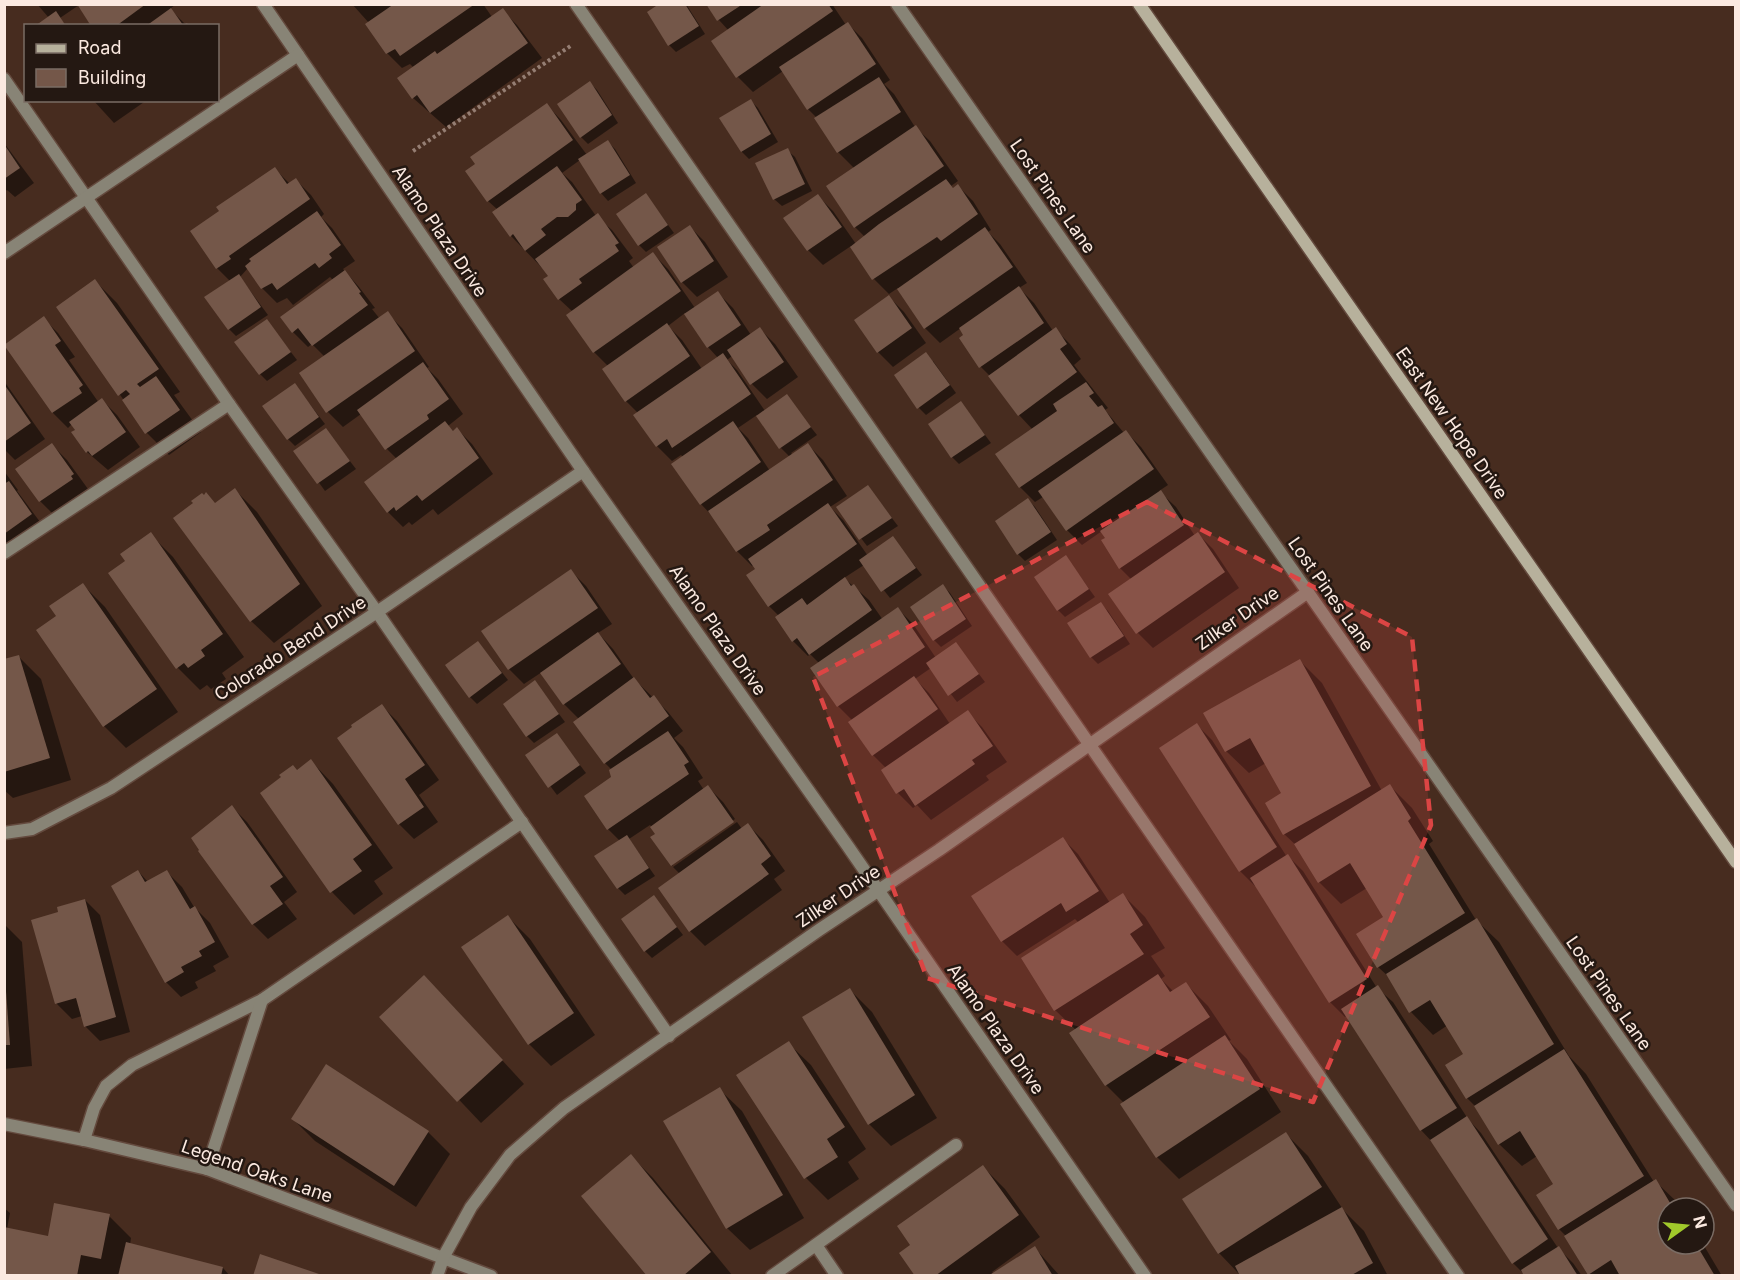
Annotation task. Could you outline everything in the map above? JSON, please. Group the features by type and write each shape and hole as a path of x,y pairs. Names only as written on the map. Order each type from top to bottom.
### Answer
{"main road":[{"name":"East New Hope Drive","path":"1139,4 1736,862"}],"street":[{"name":"Alamo Plaza Drive","path":"263,4 583,471 1145,1275"},
{"path":"576,4 1458,1275"},
{"name":"Lost Pines Lane","path":"897,4 1736,1205"},
{"path":"4,253 298,55"},
{"path":"4,79 229,404 377,612 669,1036"},
{"path":"4,552 229,404"},
{"name":"Colorado Bend Drive","path":"4,833 32,829 111,788 377,612 583,471"},
{"name":"Zilker Drive","path":"437,1275 444,1256 471,1207 510,1155 564,1108 1308,592"},
{"path":"84,1140 94,1108 106,1086 132,1065 262,1000 522,822"},
{"path":"207,1169 262,1000"},
{"name":"Legend Oaks Lane","path":"4,1125 84,1140 207,1169 491,1275"},
{"path":"772,1275 956,1145"},
{"path":"816,1245 837,1275"}],"path":[{"path":"413,151 594,30"}],"highlighted area":[{"path":"1147,502 1412,637 1431,825 1313,1102 927,978 813,677"}],"building":[{"path":"77,4 146,4 119,24 90,24"},
{"path":"394,4 475,4 400,56 395,49 386,54 365,24"},
{"path":"659,4 685,4 699,26 668,46 647,12"},
{"path":"706,4 743,4 717,21"},
{"path":"764,4 828,4 833,11 736,78 711,41"},
{"path":"171,8 182,24 149,24"},
{"path":"503,8 528,43 430,113 417,95 412,99 397,78 435,51 437,54"},
{"path":"56,11 65,24 38,24"},
{"path":"848,22 876,64 807,110 779,67"},
{"path":"879,77 901,112 837,153 814,118"},
{"path":"590,81 612,115 580,138 557,104"},
{"path":"751,99 771,134 741,152 719,118"},
{"path":"547,103 573,140 487,202 465,171 475,164 470,157"},
{"path":"916,125 944,166 854,228 826,186"},
{"path":"608,140 630,175 600,194 578,159"},
{"path":"4,144 20,168 4,179"},
{"path":"788,148 805,184 773,200 755,163"},
{"path":"557,166 582,200 576,204 576,210 568,217 557,217 541,229 546,235 525,251 513,234 510,237 492,212"},
{"path":"275,167 287,184 296,178 310,199 229,256 231,259 216,269 190,231 219,211 216,207"},
{"path":"946,179 953,188 958,184 978,214 941,241 937,237 872,280 850,247 879,224"},
{"path":"646,193 668,225 638,246 616,214"},
{"path":"818,194 842,227 807,251 783,218"},
{"path":"317,211 341,245 329,254 332,258 319,268 315,263 277,290 272,283 261,289 245,266 251,261 249,259"},
{"path":"598,213 619,243 615,245 619,251 579,279 582,283 558,300 543,279 548,276 535,259"},
{"path":"690,225 714,261 681,283 657,247"},
{"path":"985,227 1013,267 924,329 897,289"},
{"path":"653,252 681,291 593,353 566,315"},
{"path":"345,270 368,305 312,346 298,328 292,333 280,317"},
{"path":"239,274 261,307 228,330 204,297"},
{"path":"95,279 159,369 137,384 140,387 156,376 180,410 145,434 122,400 130,394 126,390 118,396 56,307"},
{"path":"1019,286 1044,323 979,368 959,338 963,335 959,328"},
{"path":"718,291 741,325 707,348 684,314"},
{"path":"889,295 912,328 877,353 854,320"},
{"path":"388,311 415,351 326,413 299,373"},
{"path":"44,316 61,341 55,345 83,385 79,388 82,393 52,413 4,345"},
{"path":"267,319 291,352 259,375 234,342"},
{"path":"667,323 690,356 625,402 602,369"},
{"path":"760,327 784,362 750,385 727,350"},
{"path":"1056,327 1067,344 1060,349 1077,372 1018,416 988,376"},
{"path":"926,352 950,385 917,409 894,375"},
{"path":"723,353 751,394 672,448 667,439 656,447 633,415"},
{"path":"423,362 449,399 427,415 429,419 385,450 357,410"},
{"path":"1086,382 1094,393 1089,396 1098,407 1102,405 1114,423 1019,488 995,454 1057,411 1053,404"},
{"path":"295,383 319,417 287,440 262,406"},
{"path":"4,384 31,423 4,442"},
{"path":"787,394 811,427 779,449 756,416"},
{"path":"102,398 126,432 92,456 88,451 86,453 71,432 75,430 69,422"},
{"path":"961,401 985,435 951,458 928,424"},
{"path":"445,421 453,431 457,427 479,458 422,501 417,495 396,511 394,507 387,513 364,482"},
{"path":"733,421 761,462 700,505 671,464"},
{"path":"326,428 350,461 317,484 293,451"},
{"path":"1126,430 1154,469 1066,531 1038,491"},
{"path":"52,443 74,474 71,476 73,479 39,502 15,469"},
{"path":"808,443 833,480 767,525 770,530 736,552 708,511"},
{"path":"9,481 32,514 4,534 4,484"},
{"path":"868,485 892,518 859,540 836,507"},
{"path":"235,488 300,584 250,622 173,518 202,493 204,495 206,492 215,503"},
{"path":"1161,490 1184,525 1119,569 1101,540 1105,538 1100,531"},
{"path":"1028,498 1051,532 1017,555 995,521"},
{"path":"828,503 857,544 768,607 746,575 755,569 748,559"},
{"path":"151,532 223,634 201,650 205,656 188,668 184,663 176,669 108,573 125,561 120,554"},
{"path":"1198,532 1225,572 1136,634 1108,594"},
{"path":"893,536 916,568 881,592 859,560"},
{"path":"1066,555 1089,589 1057,611 1034,577"},
{"path":"571,569 598,608 508,670 481,631"},
{"path":"845,577 851,586 854,584 872,610 809,655 797,638 792,642 775,617 802,598 807,605"},
{"path":"83,583 157,689 103,727 36,630 56,616 49,606"},
{"path":"943,584 966,619 933,641 910,607"},
{"path":"1101,602 1124,636 1090,658 1067,623"},
{"path":"898,607 925,647 837,707 810,668"},
{"path":"598,632 621,664 563,705 540,673"},
{"path":"478,641 502,673 469,698 445,665"},
{"path":"956,642 979,674 948,696 926,663"},
{"path":"19,655 50,758 4,772 4,659"},
{"path":"1300,659 1371,786 1283,835 1265,803 1281,793 1250,738 1225,752 1203,713"},
{"path":"914,676 938,709 872,756 848,722"},
{"path":"634,677 650,698 654,695 669,716 604,764 573,722"},
{"path":"535,680 559,714 526,737 503,704"},
{"path":"382,704 425,765 405,779 424,807 398,825 337,738 352,727 351,725"},
{"path":"968,710 993,746 972,760 975,764 915,806 904,789 896,794 881,770"},
{"path":"1197,723 1277,847 1239,872 1159,748"},
{"path":"668,731 689,762 684,765 689,774 607,830 584,796 611,777 609,770"},
{"path":"557,733 580,765 548,788 525,755"},
{"path":"311,759 372,845 353,859 362,871 330,893 260,793 293,765 297,770"},
{"path":"1390,784 1411,818 1408,821 1465,913 1377,968 1356,934 1383,917 1350,863 1318,883 1294,844"},
{"path":"708,785 734,822 671,866 650,837 655,834 650,827"},
{"path":"232,805 283,877 270,886 283,904 252,925 191,838"},
{"path":"748,823 771,856 761,864 769,874 689,932 658,888"},
{"path":"627,835 649,868 617,889 594,856"},
{"path":"1063,837 1099,891 1066,912 1061,903 1001,942 971,896"},
{"path":"1288,854 1367,979 1329,1003 1250,878"},
{"path":"138,870 145,882 167,870 190,909 195,906 215,942 199,951 202,956 181,967 184,972 165,983 111,886"},
{"path":"1123,893 1143,925 1130,934 1144,954 1054,1011 1021,958"},
{"path":"654,895 677,927 644,952 621,919"},
{"path":"85,899 116,1017 84,1027 76,998 55,1004 31,920 58,912 57,907"},
{"path":"508,915 574,1013 528,1045 461,947"},
{"path":"1477,918 1554,1044 1466,1099 1445,1065 1463,1054 1430,1000 1409,1013 1386,974"},
{"path":"1158,974 1170,992 1186,982 1210,1017 1105,1086 1069,1033"},
{"path":"424,975 503,1060 457,1102 379,1017"},
{"path":"1378,985 1457,1108 1420,1131 1341,1009"},
{"path":"850,988 915,1095 868,1125 802,1017"},
{"path":"4,991 6,991 10,1045 4,1045"},
{"path":"1225,1035 1260,1089 1156,1158 1120,1104"},
{"path":"789,1041 845,1127 827,1139 838,1157 804,1179 736,1075"},
{"path":"1564,1049 1644,1176 1558,1230 1536,1195 1553,1184 1520,1131 1498,1145 1474,1106"},
{"path":"326,1064 429,1131 394,1186 291,1119"},
{"path":"720,1087 783,1195 726,1229 663,1121"},
{"path":"1467,1116 1548,1239 1512,1264 1430,1140"},
{"path":"1286,1132 1322,1187 1218,1254 1182,1199"},
{"path":"631,1154 711,1252 683,1276 647,1276 581,1196"},
{"path":"983,1165 1019,1215 935,1276 915,1276 899,1253 910,1245 897,1226"},
{"path":"1656,1179 1666,1196 1656,1196 1656,1256 1703,1256 1715,1276 1620,1276 1611,1260 1588,1275 1564,1236"},
{"path":"54,1203 110,1214 101,1259 81,1255 77,1276 4,1276 4,1227 48,1236"},
{"path":"1342,1207 1373,1263 1350,1276 1240,1276 1235,1266"},
{"path":"126,1242 223,1267 221,1276 118,1276"},
{"path":"1035,1246 1053,1276 988,1276"},
{"path":"1559,1246 1578,1276 1524,1276 1521,1270"},
{"path":"260,1254 322,1275 322,1276 253,1276"}]}
